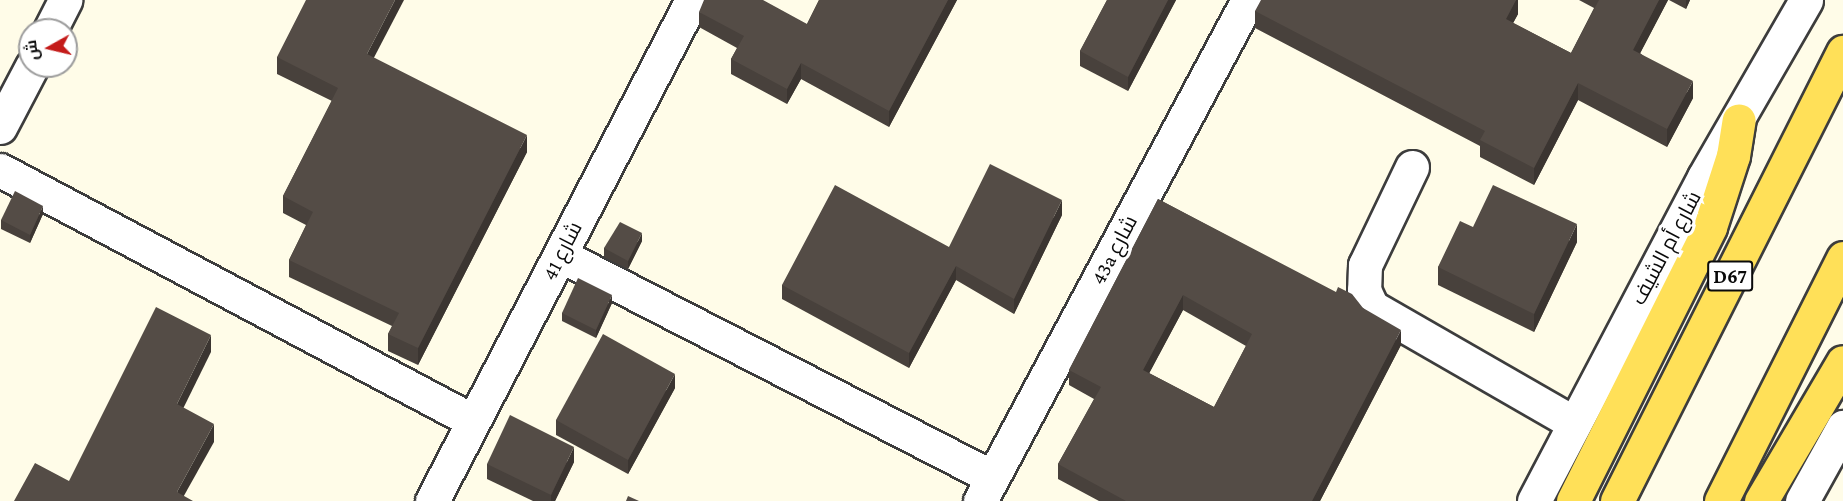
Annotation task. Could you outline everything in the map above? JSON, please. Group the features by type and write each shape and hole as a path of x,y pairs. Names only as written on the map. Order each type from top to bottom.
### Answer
{"main road":[{"name":"D67","path":"1617,501 1843,52"},
{"path":"1573,501 1710,226 1728,174 1739,120"},
{"path":"1720,501 1843,258"},
{"path":"1761,501 1843,362"}],"street":[{"path":"56,18 65,0"},
{"name":"شارع 41","path":"432,501 692,0"},
{"name":"43a شارع","path":"986,489 1248,0"},
{"name":"شارع أم الشيف","path":"1534,501 1699,186 1806,0"},
{"path":"4,113 25,78"},
{"path":"1412,167 1365,265 1364,290 1372,307 1574,423"},
{"path":"0,170 474,421"},
{"path":"560,255 986,489"},
{"path":"1802,501 1843,427"}],"building":[{"path":"306,0 395,0 367,54 527,135 418,348 388,334 399,313 289,260 313,212 283,196 338,88 277,57"},
{"path":"704,0 763,0 807,24 819,0 948,0 889,111 801,63 787,89 731,59 744,36 699,12"},
{"path":"1107,0 1168,0 1128,77 1080,51"},
{"path":"1261,0 1516,0 1506,19 1571,53 1599,0 1659,0 1633,50 1693,81 1667,129 1578,83 1534,168 1480,140 1485,131 1255,11"},
{"path":"990,164 1062,200 1014,299 956,266 909,353 782,285 835,185 949,247"},
{"path":"1493,185 1577,224 1534,314 1438,267 1460,221 1473,227"},
{"path":"15,191 43,206 30,235 1,220"},
{"path":"1158,199 1336,292 1338,287 1352,294 1363,308 1401,330 1312,501 1126,501 1058,464 1101,387 1069,370","holes":["1183,295 1252,334 1214,407 1143,370"]},
{"path":"620,222 642,233 628,261 604,248"},
{"path":"578,278 612,295 596,330 562,313"},
{"path":"156,307 211,335 177,404 214,424 177,492 193,501 14,501 35,463 69,481"},
{"path":"603,334 675,374 628,460 556,420"},
{"path":"510,415 574,447 551,495 487,464"},
{"path":"628,496 639,501 626,501"}]}
